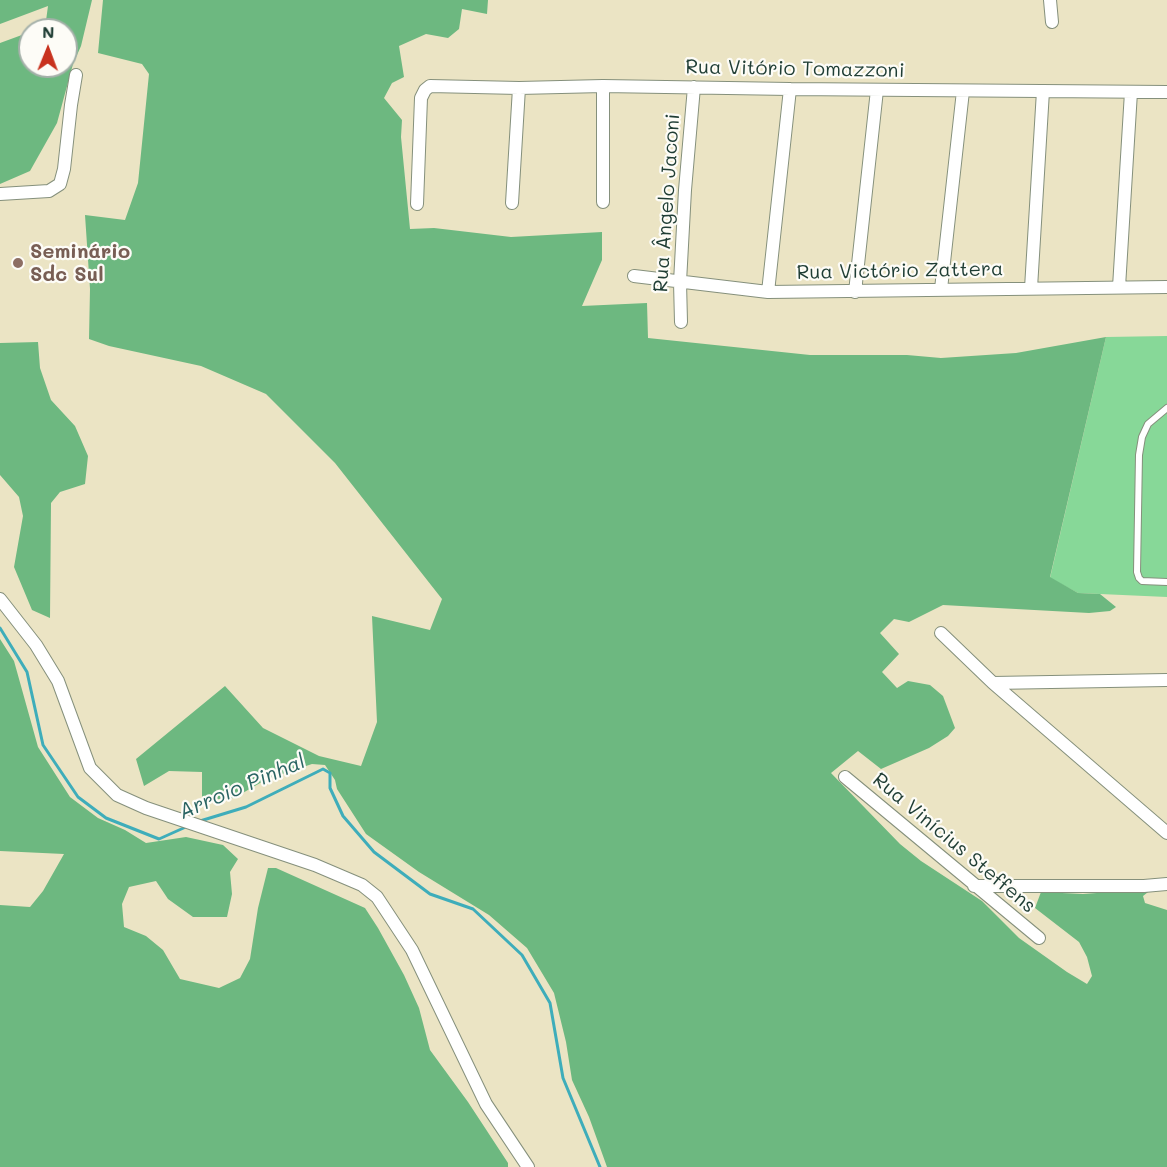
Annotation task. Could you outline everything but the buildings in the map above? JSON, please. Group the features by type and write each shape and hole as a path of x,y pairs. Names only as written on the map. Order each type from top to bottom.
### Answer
{"street":[{"path":"1050,0 1052,22"},
{"path":"0,194 49,191 60,184 76,78"},
{"name":"Rua Vitório Tomazzoni","path":"417,204 422,98 424,90 430,86 1167,92"},
{"path":"603,86 603,202"},
{"name":"Rua Ângelo Jaconi","path":"681,322 680,282 685,190 694,87"},
{"path":"512,203 519,88"},
{"path":"768,292 790,89"},
{"path":"855,292 877,90"},
{"path":"941,289 963,91"},
{"path":"1031,288 1043,91"},
{"path":"1119,287 1131,92"},
{"name":"Rua Victório Zattera","path":"634,276 768,292 1167,287"},
{"path":"0,599 36,645 58,681 90,768 117,795 146,808 315,864 362,885 376,897 412,950 486,1104 528,1167"},
{"path":"941,633 993,684 1167,833"},
{"path":"993,684 1167,680"},
{"name":"Rua Vinícius Steffens","path":"845,777 1039,938"},
{"path":"974,886 1167,884"}],"lane":[{"path":"1167,408 1148,424 1142,437 1139,454 1137,572 1142,581 1167,582"}],"green space":[{"path":"0,0 92,0 78,53 78,18 46,18 48,6 0,24"},
{"path":"103,0 488,0 487,14 462,9 459,29 448,38 426,34 399,46 404,77 392,83 384,98 402,120 401,137 410,229 434,228 511,237 602,232 602,260 582,306 647,303 648,338 810,355 907,355 941,358 1016,353 1106,337 1050,577 1078,593 1100,594 1116,607 1110,611 1089,613 943,605 909,622 894,619 880,633 899,654 882,672 897,688 908,681 930,685 943,696 955,728 948,736 929,748 881,769 858,751 831,773 900,844 921,861 982,901 1019,938 1087,984 1092,976 1087,957 1079,942 1035,908 1041,892 1083,894 1152,889 1143,896 1145,903 1167,910 1167,1167 607,1167 589,1117 572,1080 566,1042 554,993 527,948 489,915 419,872 366,834 337,789 335,780 325,765 312,764 267,779 234,798 202,800 202,772 169,771 144,786 136,759 225,686 263,728 319,756 361,766 377,722 372,616 430,630 442,599 335,463 266,394 201,366 109,346 89,339 90,289 85,215 125,220 138,183 149,74 142,64 98,53"},
{"path":"18,36 18,78 69,78 57,123 30,171 0,184 0,43"},
{"path":"1167,336 1167,597 1078,593 1050,578 1106,337"},
{"path":"38,342 40,368 51,400 75,426 88,456 85,484 60,492 51,503 50,618 32,610 14,567 23,516 19,497 0,475 0,343"},
{"path":"0,639 14,661 38,747 70,797 98,818 125,830 146,843 186,837 223,845 238,859 230,872 232,894 227,917 193,917 168,899 156,881 129,887 122,904 124,927 146,936 163,950 180,979 219,988 240,978 250,959 258,908 268,868 276,868 365,908 404,975 419,1008 430,1050 468,1102 508,1163 508,1167 0,1167 0,905 30,907 43,891 64,854 0,851"}],"waterway":[{"name":"Arroio Pinhal","path":"0,628 27,672 43,745 78,797 106,818 159,839 188,826"},
{"name":"Arroio Pinhal","path":"200,821 246,807 323,769 330,773 330,788 343,816 374,852 430,894 473,909 522,955 550,1003 563,1078 600,1167"}],"place":[{"name":"Seminário Sdc Sul","path":"18,263"}]}
